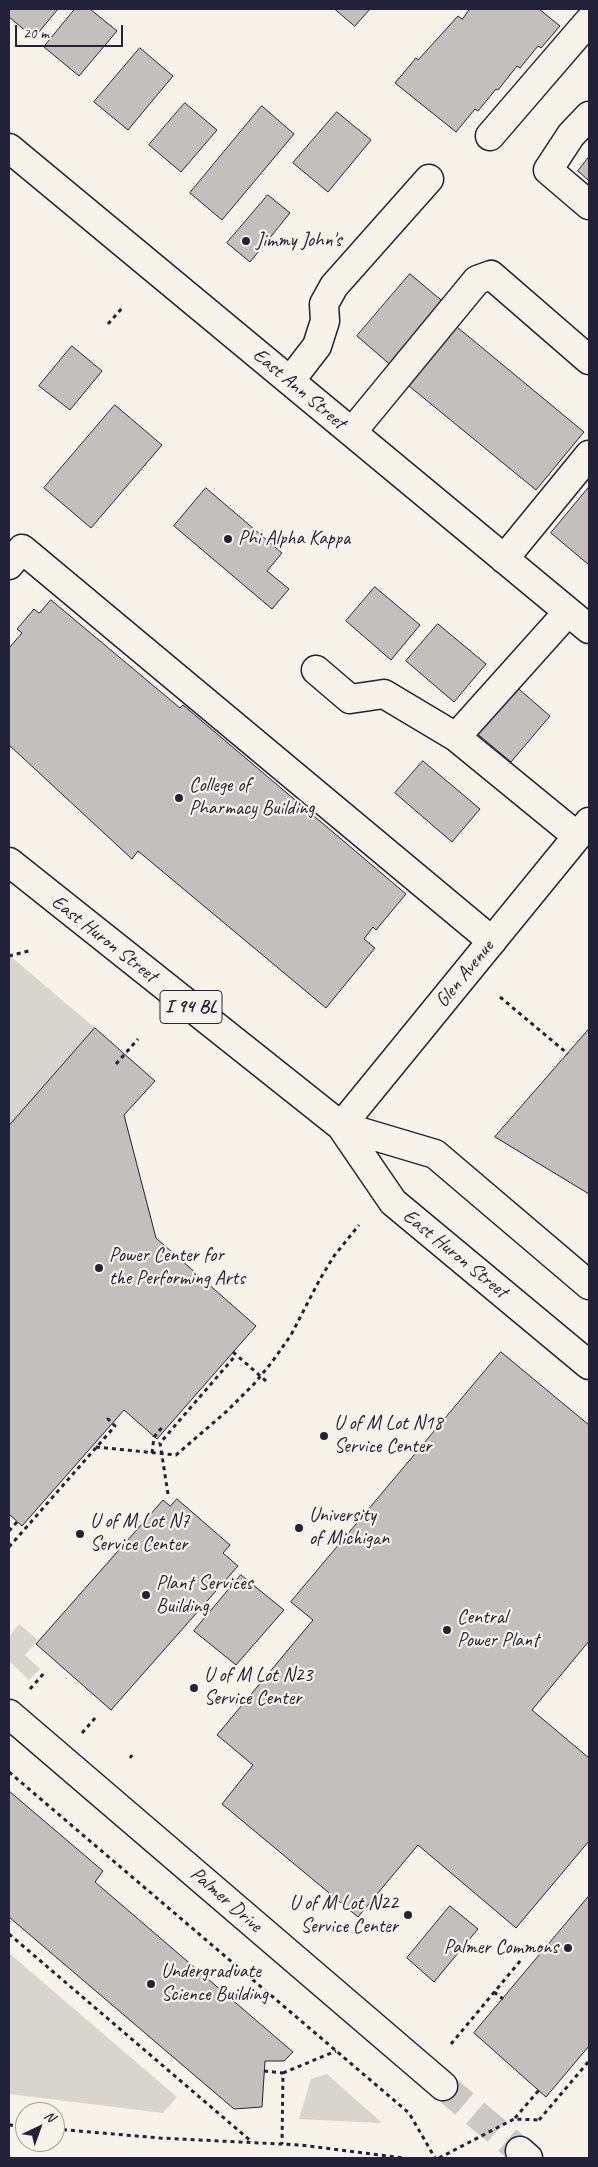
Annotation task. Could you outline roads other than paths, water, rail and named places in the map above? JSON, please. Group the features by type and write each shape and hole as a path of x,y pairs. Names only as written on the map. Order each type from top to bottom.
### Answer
{"main road":[{"path":"490,136 589,20"},
{"path":"589,116 571,135 548,170 589,205"},
{"name":"East Ann Street","path":"9,148 589,629"},
{"path":"290,381 317,346 325,321 324,304 334,286 428,179"},
{"path":"352,432 477,280 491,275 589,360"},
{"path":"504,559 589,454"},
{"path":"9,565 22,549 492,941"},
{"path":"456,737 568,612"},
{"path":"316,670 350,699 384,694 456,737 583,829"},
{"name":"Glen Avenue","path":"341,1126 583,829"},
{"name":"East Huron Street","path":"9,862 341,1126 392,1202 589,1365"},
{"name":"East Huron Street","path":"341,1126 435,1154 589,1285"},
{"name":"Palmer Drive","path":"9,1714 443,2086"}],"tunnel":[{"path":"443,2086 520,2151"}],"place":[{"name":"Jimmy John's","path":"246,241"},
{"name":"Phi Alpha Kappa","path":"228,539"},
{"name":"College of Pharmacy Building","path":"179,798"},
{"name":"Power Center for the Performing Arts","path":"99,1268"},
{"name":"U of M Lot N18 Service Center","path":"324,1436"},
{"name":"University of Michigan","path":"299,1528"},
{"name":"U of M Lot N7 Service Center","path":"80,1534"},
{"name":"Plant Services Building","path":"146,1595"},
{"name":"Central Power Plant","path":"447,1630"},
{"name":"U of M Lot N23 Service Center","path":"194,1688"},
{"name":"U of M Lot N22 Service Center","path":"408,1915"},
{"name":"Palmer Commons","path":"568,1948"},
{"name":"Undergraduate Science Building","path":"151,1984"}]}
